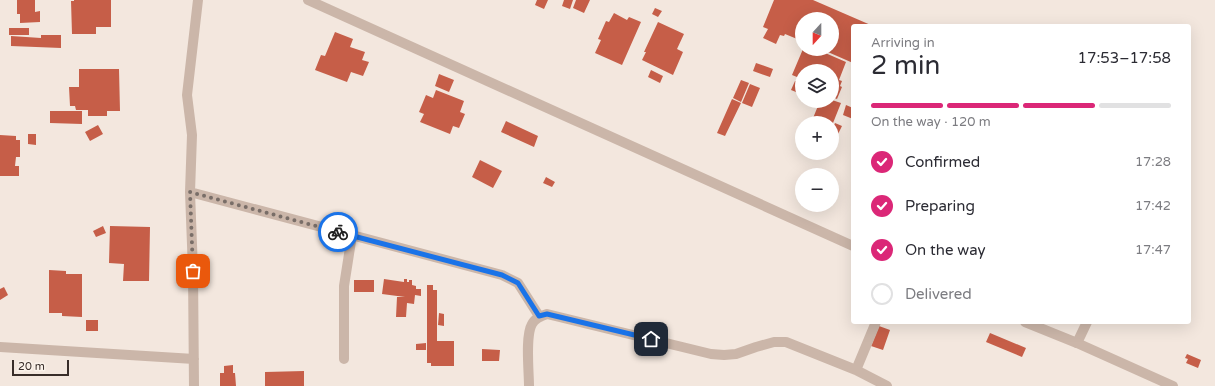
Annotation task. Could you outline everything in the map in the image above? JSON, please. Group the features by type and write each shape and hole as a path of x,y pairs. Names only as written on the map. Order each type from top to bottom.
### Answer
{"street":[{"path":"194,386 193,271 190,192 192,135 187,95 198,0"},
{"path":"308,0 851,245"},
{"path":"190,192 502,275 518,283 539,316"},
{"path":"344,359 344,286 352,236"},
{"path":"529,386 529,334 532,324 539,316 547,314 724,356 736,354 774,342 786,342 856,370 887,386"},
{"path":"856,370 875,324"},
{"path":"1030,324 1077,343 1173,386"},
{"path":"1077,343 1086,324"},
{"path":"0,347 194,359"}],"building":[{"path":"17,0 35,0 35,12 40,11 40,22 20,23 20,14 17,14"},
{"path":"111,0 111,27 96,27 96,34 72,34 71,1"},
{"path":"537,0 548,0 544,9 535,5"},
{"path":"564,0 573,0 570,9 562,6"},
{"path":"576,0 590,0 584,13 573,8"},
{"path":"774,0 813,0 868,24 851,24 851,62 837,56 839,56 839,12 795,12 795,38 785,34 784,36 780,35 776,44 763,38 768,29 763,27"},
{"path":"655,8 662,11 658,17 652,14"},
{"path":"614,13 627,20 629,17 641,22 622,65 595,53 601,40 598,39 606,21 609,22"},
{"path":"658,22 684,34 677,49 683,52 673,75 642,60 646,52 644,52"},
{"path":"9,28 29,28 29,35 9,35"},
{"path":"335,32 353,39 350,47 365,52 362,60 369,62 363,76 351,72 347,82 315,70 321,55 325,56"},
{"path":"41,35 61,35 61,48 11,46 11,36 41,38"},
{"path":"800,56 832,56 846,62 839,80 839,64 797,64"},
{"path":"756,63 773,69 770,77 753,71"},
{"path":"795,68 795,76 792,75"},
{"path":"79,69 119,69 120,111 107,111 107,116 88,116 88,110 76,110 75,106 70,106 69,87 79,87"},
{"path":"651,70 663,76 660,83 648,77"},
{"path":"439,74 454,80 449,92 435,86"},
{"path":"741,80 749,83 741,102 733,98"},
{"path":"839,80 842,81 840,86 842,87 839,94"},
{"path":"795,81 795,92 791,90"},
{"path":"750,84 760,88 752,107 742,103"},
{"path":"436,90 464,101 460,112 465,114 459,128 453,126 450,134 420,122 424,114 419,112 426,95 433,98"},
{"path":"732,99 741,103 725,136 717,133"},
{"path":"846,105 851,107 851,118 843,115"},
{"path":"817,108 839,108 836,116 814,116"},
{"path":"50,111 82,111 82,124 50,123"},
{"path":"506,121 538,136 534,147 501,132"},
{"path":"98,125 103,134 90,141 85,132"},
{"path":"839,125 842,126 839,132"},
{"path":"28,134 36,134 36,145 28,144"},
{"path":"0,135 16,136 16,140 20,140 20,157 16,157 15,166 19,166 19,176 0,176"},
{"path":"480,160 502,171 493,188 472,177"},
{"path":"546,177 555,182 552,187 543,183"},
{"path":"103,226 106,233 96,237 93,231"},
{"path":"110,226 150,227 149,281 123,281 124,264 109,263"},
{"path":"49,270 66,271 66,274 82,274 82,317 62,316 62,313 49,313"},
{"path":"384,279 404,282 404,279 407,279 407,282 412,280 412,285 416,286 416,289 421,289 421,296 415,295 414,304 407,303 406,317 396,317 397,297 405,297 382,294"},
{"path":"354,280 374,280 374,292 354,292"},
{"path":"427,285 433,285 433,290 437,290 437,341 454,341 454,366 431,366 431,363 427,363"},
{"path":"4,287 8,295 0,300 0,289"},
{"path":"439,313 444,314 444,326 438,325"},
{"path":"86,320 98,320 98,331 86,331"},
{"path":"879,326 890,330 883,350 871,346"},
{"path":"990,333 1026,348 1022,357 986,342"},
{"path":"426,343 426,350 416,350 416,344"},
{"path":"482,349 500,350 499,361 482,361"},
{"path":"1187,354 1201,360 1198,368 1186,363 1188,359 1185,358"},
{"path":"233,365 236,386 220,386 220,373 224,373 224,366"},
{"path":"304,371 304,386 265,386 265,372"}],"way so far":[{"path":"193,271 190,192 338,232"}],"route":[{"path":"338,232 502,275 518,283 539,316 547,314 651,339"}]}
